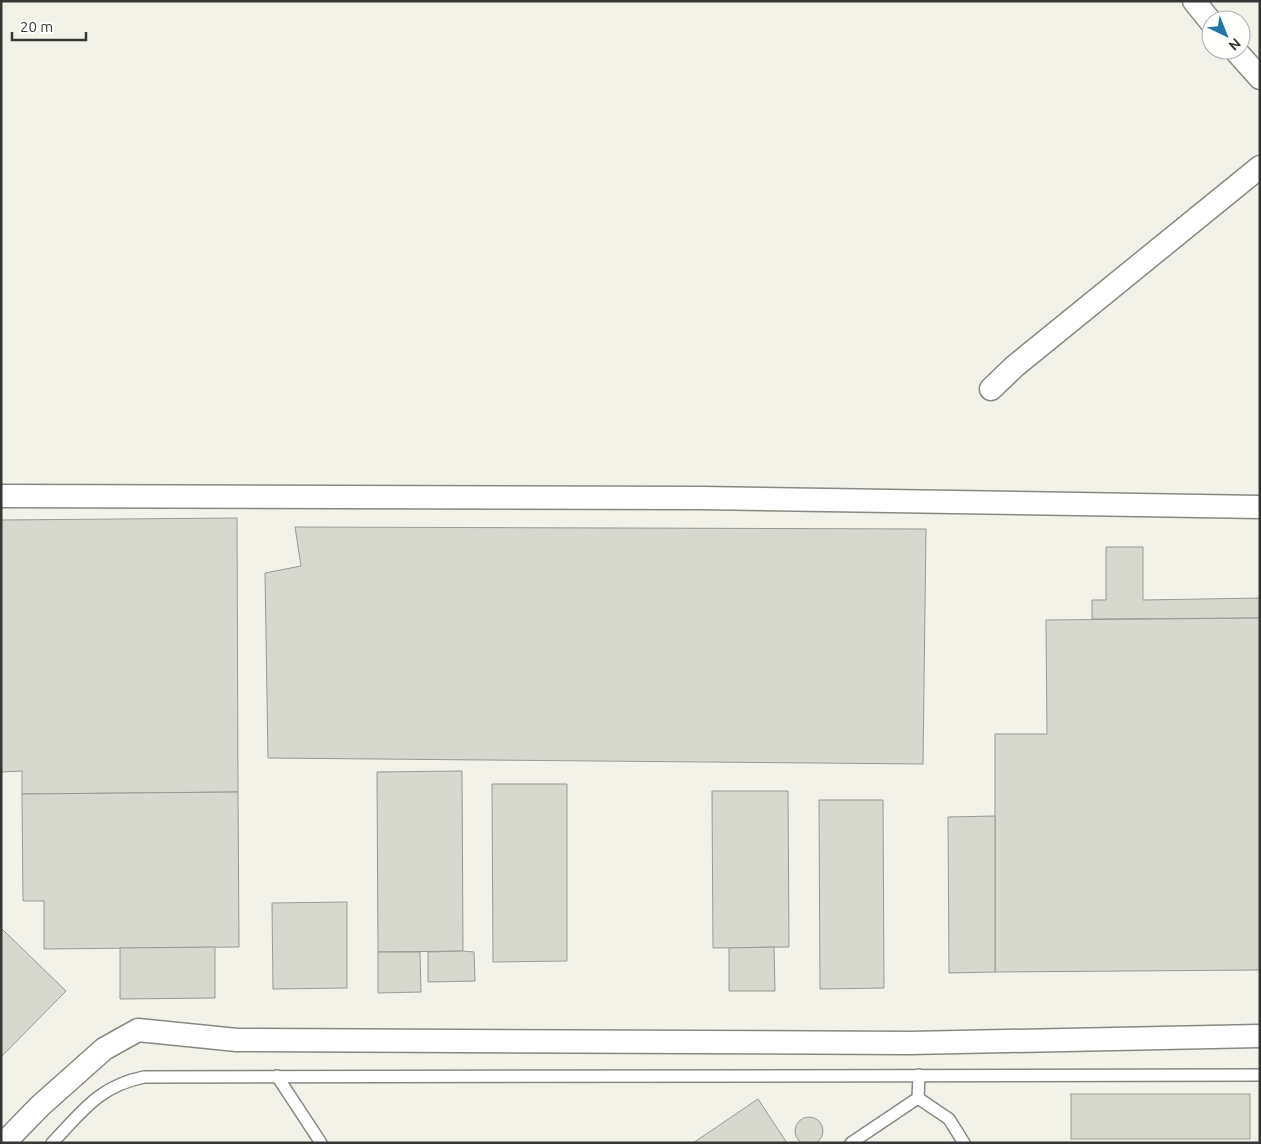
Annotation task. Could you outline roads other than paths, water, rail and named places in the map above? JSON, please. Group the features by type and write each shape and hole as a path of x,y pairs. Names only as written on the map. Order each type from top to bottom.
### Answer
{"street":[{"path":"1244,60 1260,78"},
{"path":"991,389 1015,366 1260,167"},
{"path":"1,496 691,498 1260,507"},
{"path":"4,1143 40,1106 104,1049 138,1030 237,1040 910,1043 1260,1036"}],"lane":[{"path":"52,1143 100,1094 128,1080 144,1076 1260,1075"},
{"path":"276,1076 321,1143"},
{"path":"918,1098 919,1076"},
{"path":"851,1143 918,1098"},
{"path":"918,1098 949,1118 964,1143"}]}
